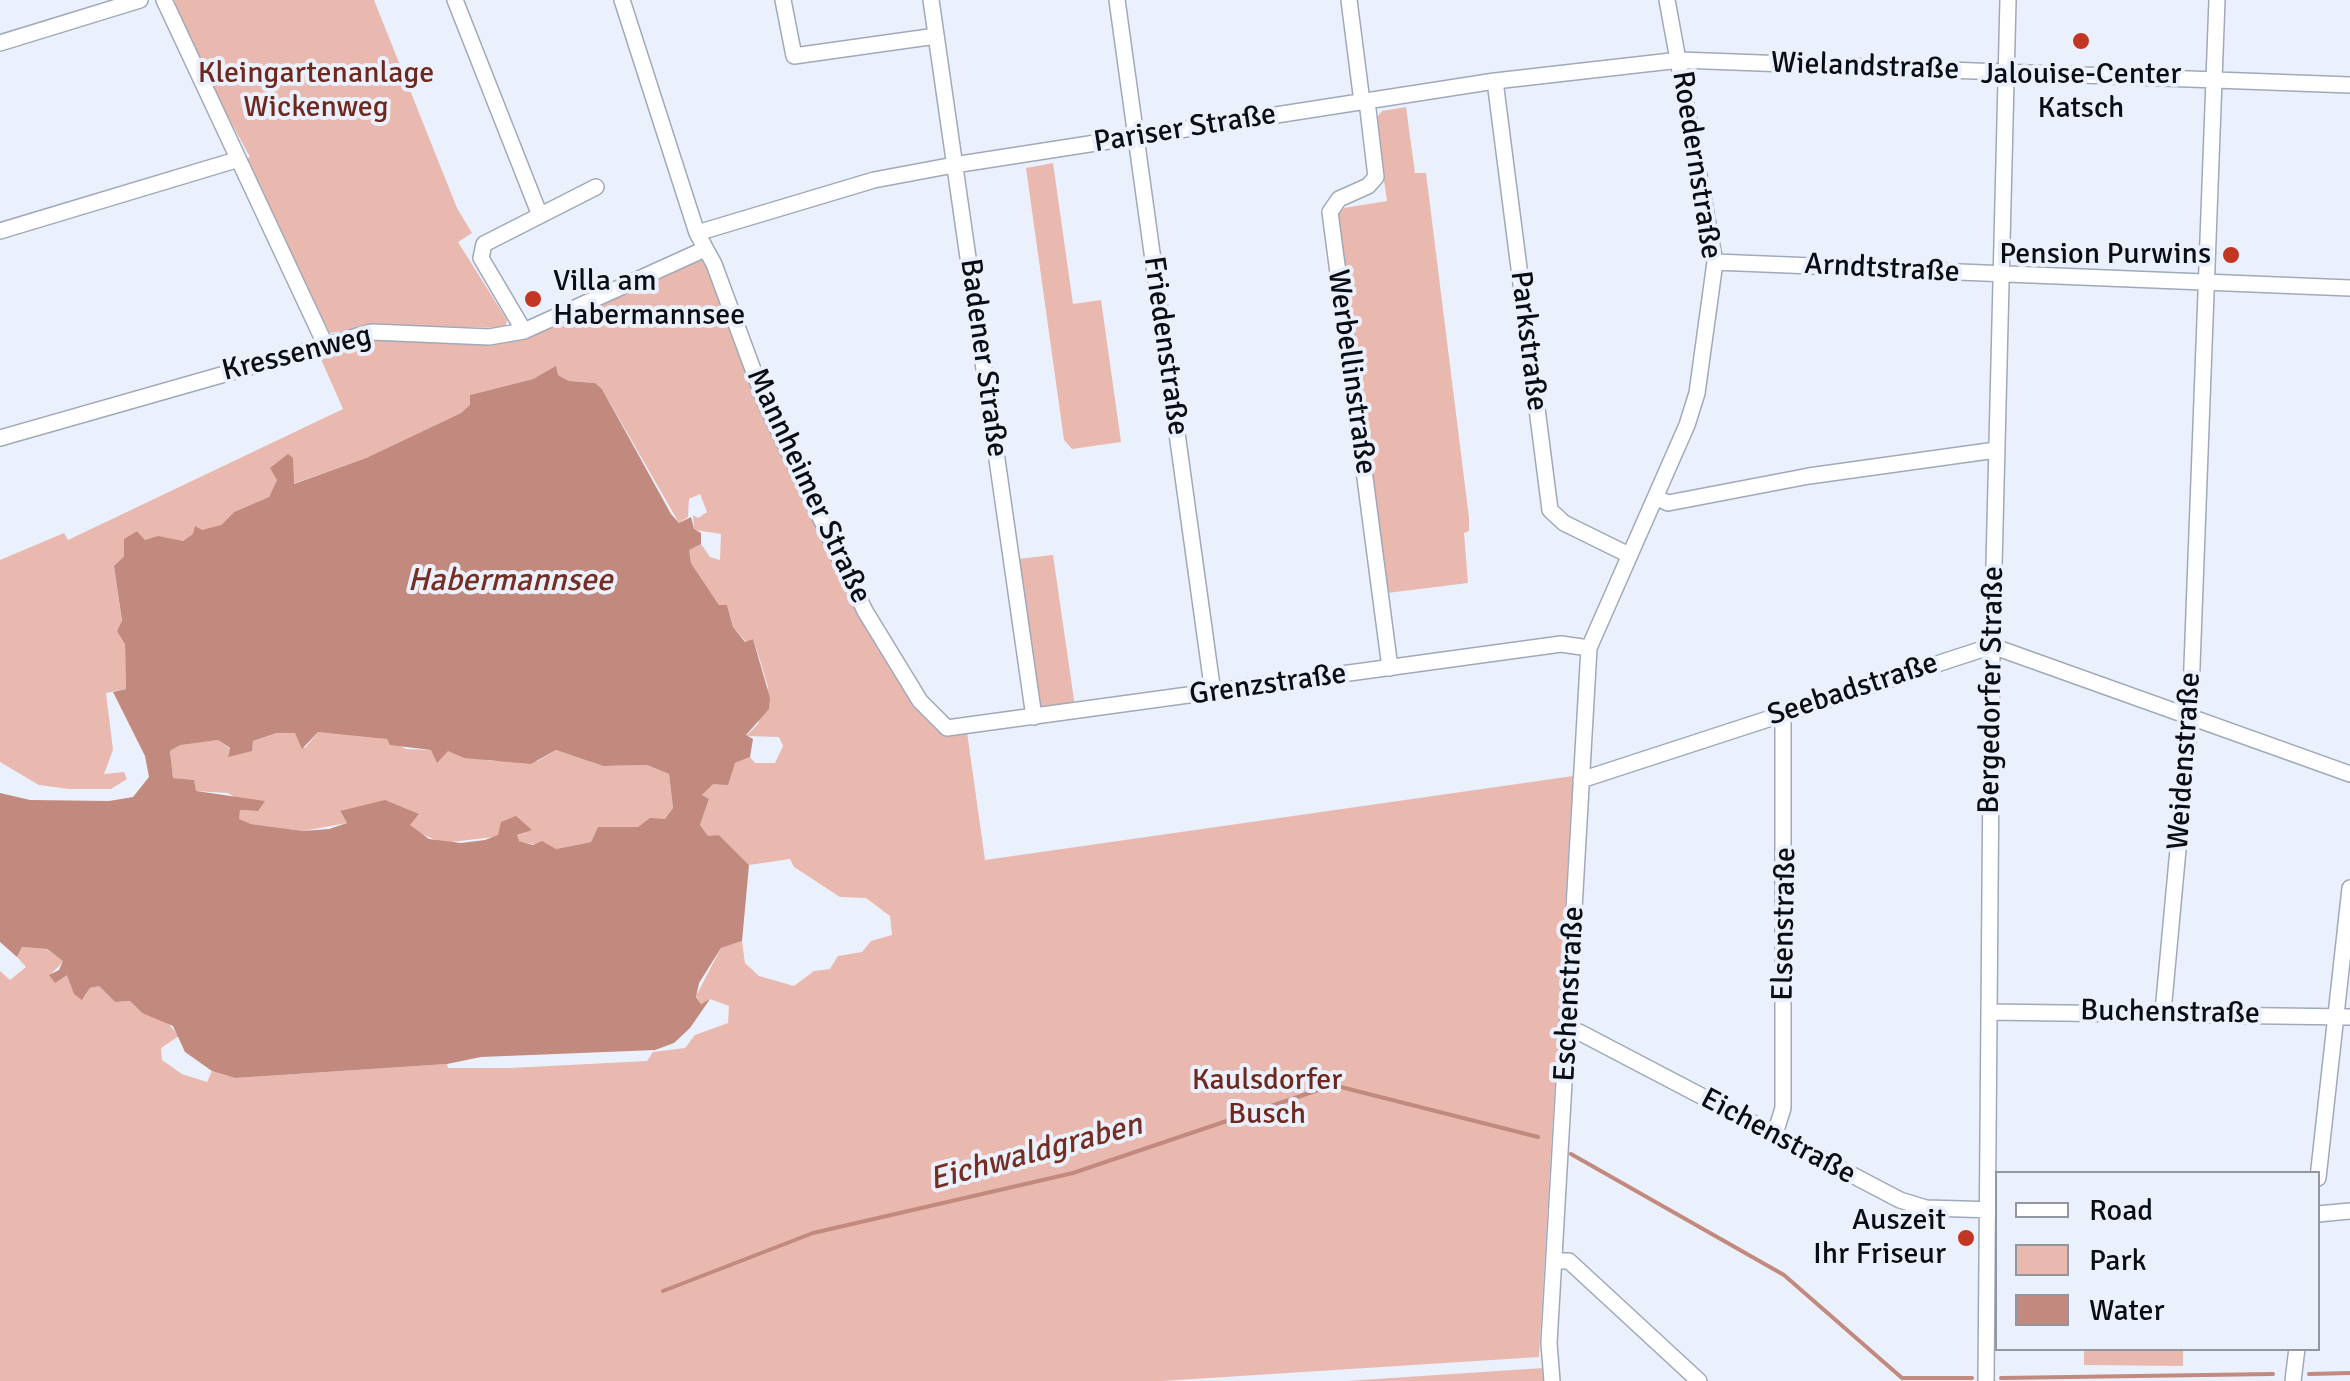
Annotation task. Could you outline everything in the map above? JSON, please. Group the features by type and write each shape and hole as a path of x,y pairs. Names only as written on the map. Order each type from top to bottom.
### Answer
{"street":[{"path":"0,43 140,0"},
{"path":"164,0 325,344"},
{"path":"455,0 540,212"},
{"name":"Mannheimer Straße","path":"622,0 697,233 765,402 865,611 920,701 947,728"},
{"path":"783,0 794,56 936,36"},
{"name":"Badener Straße","path":"931,0 1034,717"},
{"name":"Friedenstraße","path":"1116,0 1213,692"},
{"name":"Werbellinstraße","path":"1349,0 1376,177 1368,186 1340,199 1330,212 1390,668"},
{"name":"Roedernstraße","path":"1602,610 1657,498 1697,393 1715,262 1667,0"},
{"name":"Bergedorfer Straße","path":"1986,1381 1992,1210 1992,646 2008,0"},
{"name":"Weidenstraße","path":"2164,1012 2190,719 2216,0"},
{"name":"Pariser Straße","path":"697,233 874,180 954,164 1495,81 1680,60"},
{"name":"Wielandstraße","path":"1680,60 2350,85"},
{"name":"Parkstraße","path":"1495,81 1550,510 1564,523 1629,555"},
{"path":"0,231 236,160"},
{"path":"524,331 480,258 484,244 540,212 596,187"},
{"name":"Kressenweg","path":"0,438 372,332 490,336 524,331 705,249"},
{"name":"Arndtstraße","path":"1715,262 2350,288"},
{"path":"1657,498 1668,503 1809,476 1996,450"},
{"name":"Eschenstraße","path":"1552,1381 1549,1343 1589,648 1602,610"},
{"name":"Grenzstraße","path":"947,728 1561,644 1589,648"},
{"path":"1992,646 2350,774"},
{"name":"Seebadstraße","path":"1582,780 1992,646"},
{"name":"Elsenstraße","path":"1775,1134 1783,1108 1783,714"},
{"path":"2319,1171 2342,1016 2350,888"},
{"name":"Buchenstraße","path":"1990,1012 2342,1016"},
{"name":"Eichenstraße","path":"1568,1034 1579,1032 1826,1164 1914,1205 1992,1210"},
{"path":"2320,1214 2350,1211"},
{"path":"1554,1261 1568,1261 1699,1381"},
{"path":"2293,1381 2297,1351"}],"green space":[{"name":"Kleingartenanlage Wickenweg","path":"174,0 374,0 457,208 472,233 458,242 507,320 505,328 376,325 330,333 240,161 250,157 209,82"},
{"path":"1406,107 1415,173 1426,173 1469,518 1469,531 1464,533 1468,583 1387,593 1337,216 1344,208 1387,201 1375,120 1382,111"},
{"path":"1053,163 1073,304 1101,300 1121,442 1072,449 1064,440 1026,168"},
{"name":"Kaulsdorfer Busch","path":"705,257 902,684 925,717 941,731 967,732 985,860 1573,776 1539,1357 1162,1381 0,1381 0,971 10,980 26,967 17,957 22,947 46,949 64,961 50,975 55,982 67,974 83,999 90,988 99,986 115,1002 130,1001 142,1013 166,1021 179,1036 161,1048 162,1060 182,1074 207,1082 212,1071 235,1078 447,1064 448,1068 510,1068 647,1061 653,1052 685,1048 695,1035 728,1023 729,1006 710,999 701,1004 696,996 721,948 742,941 745,963 759,976 794,986 814,971 830,969 838,956 862,952 871,941 892,935 890,916 866,898 840,897 794,867 790,859 749,865 719,835 708,837 700,825 709,799 702,796 707,787 730,773 735,763 750,757 755,763 775,763 783,746 779,737 746,736 758,724 768,687 759,657 753,639 746,642 733,627 727,605 719,605 691,563 688,549 701,544 710,557 720,560 721,534 694,530 693,515 698,518 707,512 700,494 689,499 688,517 679,523 602,389 595,383 569,381 558,375 556,367 533,379 470,395 471,405 461,413 366,458 293,484 277,480 269,497 234,512 221,525 182,541 145,540 137,531 125,539 124,556 114,566 125,643 126,689 106,693 113,750 104,774 124,772 127,779 111,789 39,785 0,762 0,560 64,533 68,540 343,409 320,357 374,337 531,335"},
{"path":"1053,555 1075,707 1040,710 1018,559"},
{"path":"318,732 387,739 406,749 431,750 435,755 448,751 491,761 538,761 556,750 603,766 647,765 669,774 673,808 666,819 638,827 598,827 591,842 556,849 518,841 517,835 527,833 443,843 414,831 409,824 419,815 340,812 347,823 303,831 251,824 238,819 240,810 258,811 228,793 195,791 194,780 173,778 170,751 180,744 218,740 230,749 228,755 252,750 253,741 278,733 295,733 305,748"},
{"path":"2084,1351 2183,1351 2183,1366 2084,1365"},
{"path":"1543,1368 1545,1381 1346,1381"}],"water":[{"name":"Habermannsee","path":"556,366 558,375 569,381 595,383 602,389 671,514 679,523 691,517 694,529 701,533 701,544 689,550 691,563 719,605 727,605 733,627 745,642 753,639 770,698 769,709 746,735 753,739 750,757 735,763 728,785 713,784 702,795 709,799 700,825 708,836 719,835 749,865 742,941 721,948 699,983 696,997 701,1004 710,999 690,1028 674,1043 655,1050 481,1057 447,1064 235,1078 212,1071 185,1052 173,1026 142,1013 130,1001 115,1002 99,986 90,988 82,1000 74,994 67,975 55,983 49,975 59,970 63,961 47,949 22,947 17,957 0,942 0,793 30,800 109,801 133,797 149,777 145,756 113,692 126,689 125,644 117,631 122,621 114,566 124,556 124,539 137,531 145,540 158,536 183,541 193,534 195,526 202,530 221,525 234,512 269,497 277,480 270,468 288,454 293,458 294,484 366,458 461,413 470,405 470,395 533,379","holes":["318,732 387,739 390,745 431,750 437,763 448,751 464,758 531,764 556,750 603,766 647,765 669,774 673,808 665,819 650,818 638,827 598,827 591,842 556,849 542,841 533,845 519,841 517,835 532,830 516,816 501,822 498,835 485,840 461,843 429,839 410,825 419,814 385,800 340,811 347,823 329,829 303,831 251,824 239,819 240,810 258,811 265,801 196,791 194,780 173,778 170,751 180,745 218,740 230,748 228,757 252,751 253,741 277,733 295,733 302,749"]}],"waterway":[{"name":"Eichwaldgraben","path":"663,1291 813,1233 1073,1173 1333,1085 1538,1137"},
{"name":"Eichwaldgraben","path":"1571,1154 1784,1275 1902,1378 1972,1378"},
{"name":"Eichwaldgraben","path":"2309,1374 2350,1373"},
{"name":"Eichwaldgraben","path":"2001,1378 2273,1374"}],"place":[{"name":"Jalouise-Center Katsch","path":"2081,41"},
{"name":"Pension Purwins","path":"2231,255"},
{"name":"Villa am Habermannsee","path":"533,299"},
{"name":"Auszeit Ihr Friseur","path":"1966,1238"}]}
